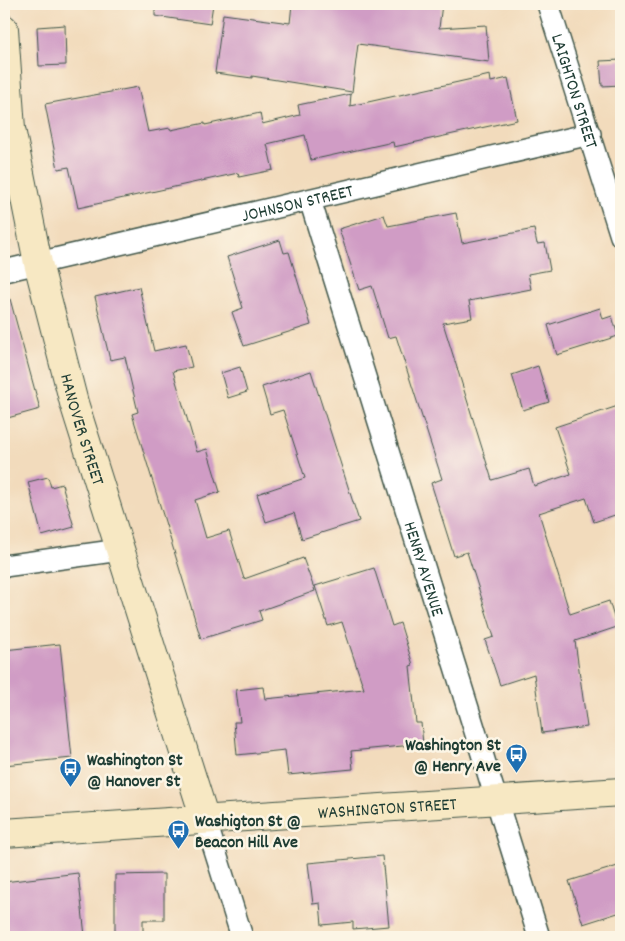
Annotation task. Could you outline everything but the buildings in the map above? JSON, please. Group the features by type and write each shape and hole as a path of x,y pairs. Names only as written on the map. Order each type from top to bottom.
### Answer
{"street":[{"name":"LAIGHTON STREET","path":"548,4 621,236"},
{"name":"HANOVER STREET","path":"4,29 11,129 38,263 74,403 205,819"},
{"name":"JOHNSON STREET","path":"4,270 590,134"},
{"name":"HENRY AVENUE","path":"310,200 539,937"},
{"path":"4,566 120,550"},
{"name":"WASHINGTON STREET","path":"4,833 621,792"},
{"path":"205,819 242,937"}],"place":[{"name":"Washington St @ Henry Ave","path":"517,773"},
{"name":"Washington St @ Hanover St","path":"71,788"},
{"name":"Washigton St @ Beacon Hill Ave","path":"179,849"}]}
